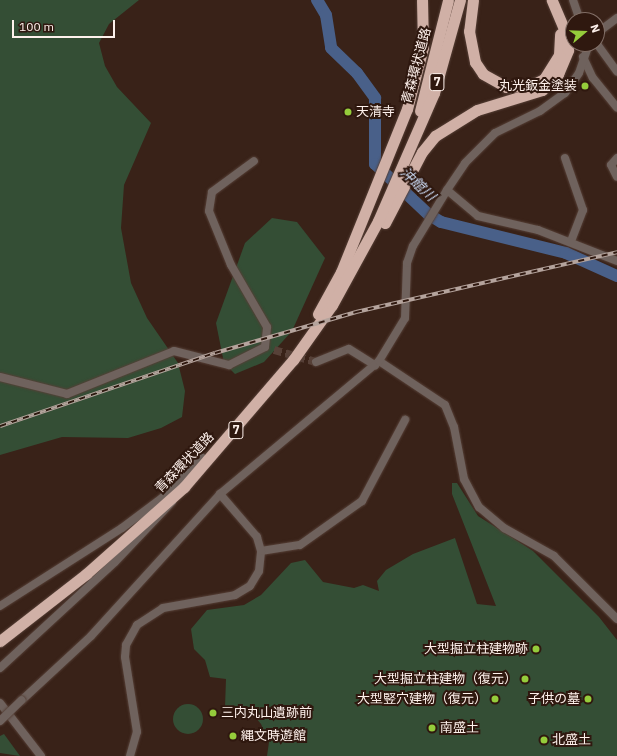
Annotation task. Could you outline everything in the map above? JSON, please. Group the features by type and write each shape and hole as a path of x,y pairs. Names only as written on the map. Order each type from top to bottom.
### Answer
{"highway":[{"path":"293,360 341,272 393,149 423,47 422,0"},
{"name":"青森環状道路","path":"409,165 448,0"},
{"name":"青森環状道路","path":"0,641 86,574 184,487 247,417 300,351 358,263 396,193 409,165 434,93 460,0"},
{"path":"473,0 469,31 475,62 494,82 519,88 544,79 559,55 558,25 544,0"},
{"path":"409,165 448,126 477,110 530,96 552,82 568,50 564,22 552,0"}],"street":[{"path":"573,0 577,12"},
{"path":"605,26 617,18"},
{"path":"583,52 584,59 617,108"},
{"path":"0,721 90,636 220,494 377,363 405,318 407,263 419,233 465,163 495,133 561,98 573,84 586,52"},
{"path":"603,52 617,72"},
{"path":"565,158 583,210 570,241"},
{"path":"617,158 611,165 617,177"},
{"path":"254,161 212,192 209,210 231,265 267,326 265,347"},
{"path":"445,193 478,216 570,241 617,261"},
{"path":"0,377 67,394 174,351 229,365 265,347 274,350"},
{"path":"316,362 349,349 377,363 445,405 454,427 464,479 479,507 504,528 554,556 617,619"},
{"path":"0,606 156,502 247,417"},
{"path":"261,551 300,545 362,501 405,420"},
{"path":"0,668 115,562 163,514 184,487"},
{"path":"130,756 137,732 125,658 131,633 144,617 163,608 224,597 243,590 259,571 261,551 252,530 220,494"},
{"path":"0,703 41,756"}],"green space":[{"path":"0,0 139,0 109,24 99,43 105,66 117,87 151,123 124,185 121,228 131,283 147,318 178,363 185,391 182,417 161,428 128,438 62,437 0,455"},
{"path":"272,218 297,222 325,258 292,331 264,362 235,374 224,363 216,323 245,243"},
{"path":"452,483 457,483 478,516 533,551 599,617 617,640 617,756 267,756 269,742 261,724 247,707 225,707 226,679 210,677 205,660 194,649 191,629 207,610 244,605 261,595 291,563 305,560 323,582 354,588 363,585 379,591 377,581 386,570 413,554 455,538 477,604 496,606 452,494"},
{"path":"188,704 198,709 203,719 198,729 188,734 178,729 173,719 178,709"},
{"path":"4,734 20,756 0,753 0,736"}],"waterway":[{"name":"沖館川","path":"317,0 326,15 331,48 357,73 375,98 375,164 428,214 441,222 566,253 617,276"}],"tunnel":[{"path":"274,350 316,362"}],"railway":[{"path":"0,426 215,353 356,312 617,252"}],"place":[{"name":"丸光鈑金塗装","path":"585,86"},
{"name":"天清寺","path":"348,112"},
{"name":"大型掘立柱建物跡","path":"536,649"},
{"name":"大型掘立柱建物（復元）","path":"525,679"},
{"name":"大型竪穴建物（復元）","path":"495,699"},
{"name":"子供の墓","path":"588,699"},
{"name":"三内丸山遺跡前","path":"213,713"},
{"name":"南盛土","path":"432,728"},
{"name":"縄文時遊館","path":"233,736"},
{"name":"北盛土","path":"544,740"}]}
